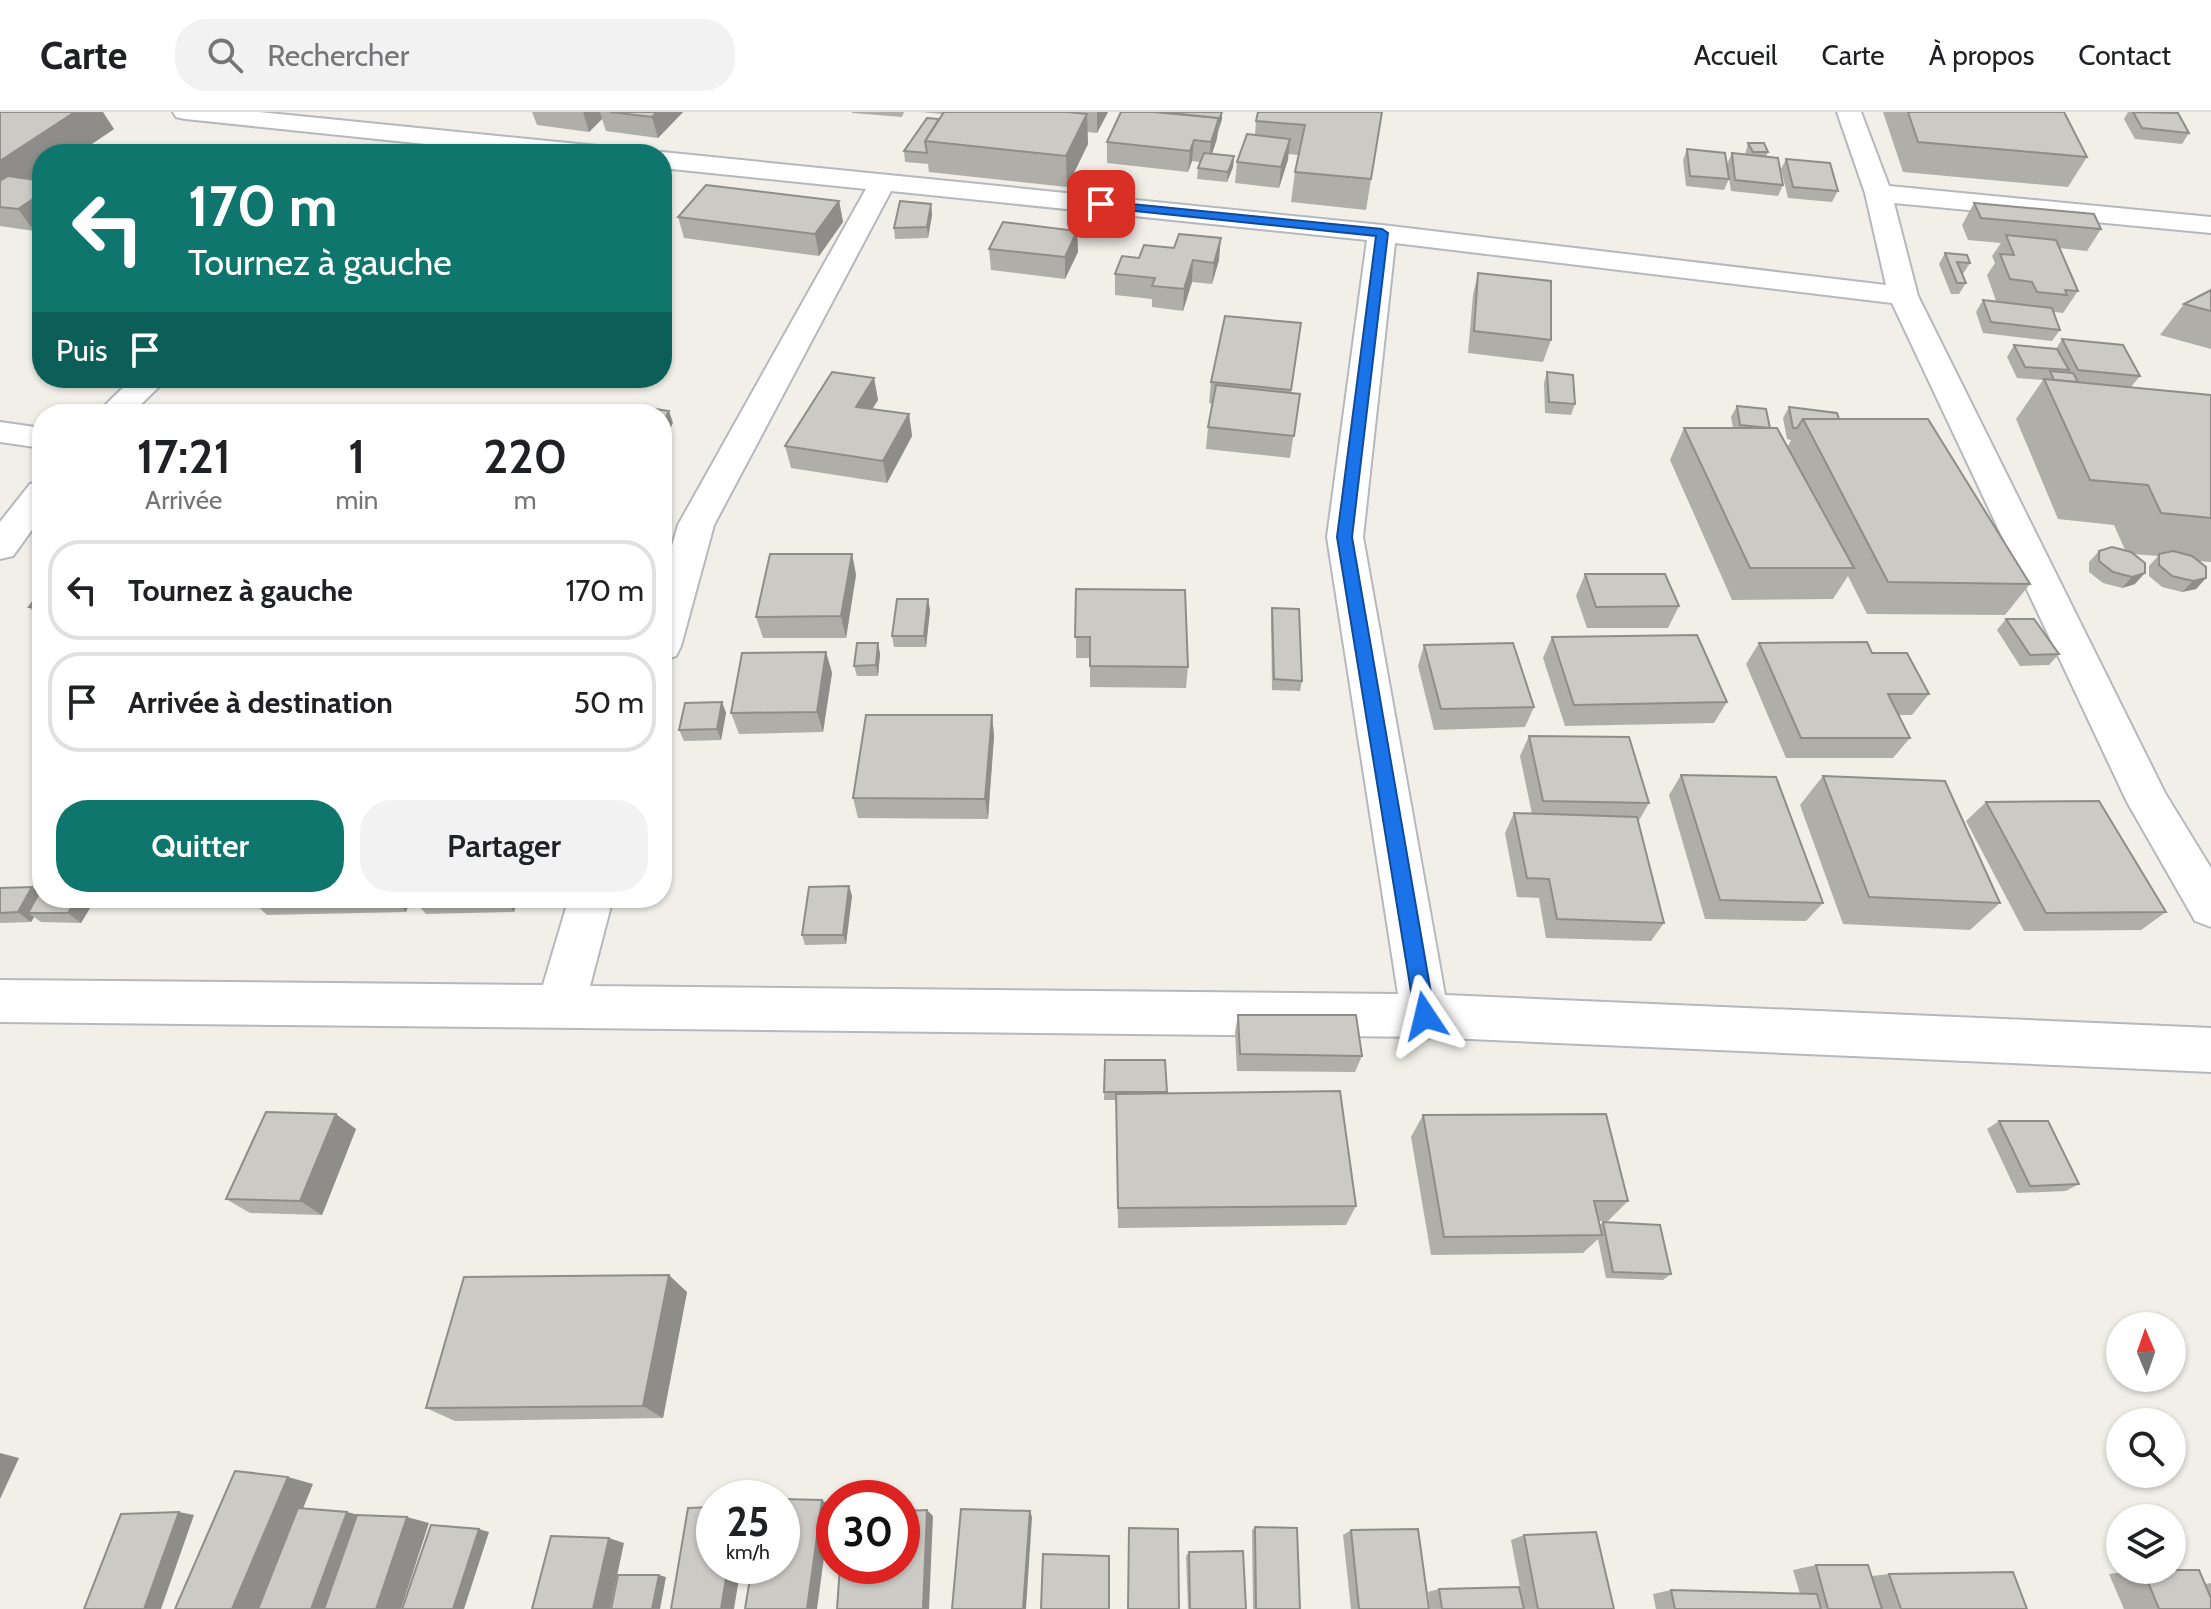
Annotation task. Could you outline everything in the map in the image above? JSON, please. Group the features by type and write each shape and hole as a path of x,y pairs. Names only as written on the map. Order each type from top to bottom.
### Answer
{"street":[{"path":"185,112 406,144"},
{"path":"422,144 459,112"},
{"path":"1849,112 1878,193 1903,296 2148,802 2211,908"},
{"path":"672,161 1382,233 1903,296"},
{"path":"672,610 696,525 883,182"},
{"path":"1878,193 2211,225"},
{"path":"1382,233 1345,537 1425,1016"},
{"path":"123,404 141,388"},
{"path":"0,432 32,437"},
{"path":"0,547 32,505"},
{"path":"560,1008 588,908"},
{"path":"0,1001 1425,1016 2211,1050"}],"building":[{"path":"0,112 75,112 0,161"},
{"path":"610,112 657,112 652,117"},
{"path":"944,112 1087,114 1066,156 925,141"},
{"path":"1121,112 1219,118 1211,142 1194,140 1190,151 1107,142"},
{"path":"1161,112 1222,112 1218,120"},
{"path":"1258,112 1382,112 1371,179 1295,172 1305,125 1256,121"},
{"path":"1908,112 2064,112 2087,157 1918,142"},
{"path":"2133,112 2178,113 2189,133 2142,128"},
{"path":"927,118 939,119 925,141 927,153 904,151"},
{"path":"1247,134 1290,139 1281,167 1237,162"},
{"path":"1748,143 1764,143 1768,152 1753,152"},
{"path":"1687,149 1725,153 1729,179 1690,176"},
{"path":"1204,153 1234,156 1228,172 1198,168"},
{"path":"1732,153 1778,158 1783,185 1735,180"},
{"path":"1786,159 1830,163 1838,191 1793,187"},
{"path":"8,176 32,180 32,200 18,209 0,207 0,181"},
{"path":"706,185 839,201 815,234 678,217"},
{"path":"900,201 931,204 927,227 894,228"},
{"path":"1974,203 2094,214 2101,229 1981,218"},
{"path":"1003,222 1077,231 1065,257 989,249"},
{"path":"1179,234 1221,238 1214,263 1193,260 1184,289 1152,286 1155,278 1115,274 1122,256 1139,258 1144,245 1174,248"},
{"path":"2006,235 2056,240 2078,291 2065,290 2067,295 2037,292 2032,282 2010,279 2000,254 2014,255"},
{"path":"1945,253 1967,255 1970,263 1957,262 1966,283 1957,283"},
{"path":"1478,273 1551,281 1551,340 1474,331"},
{"path":"2211,290 2211,311 2184,304"},
{"path":"1983,300 2052,308 2060,330 1991,322"},
{"path":"1225,316 1301,323 1291,390 1211,382"},
{"path":"2062,339 2123,345 2140,376 2078,370"},
{"path":"2014,345 2057,349 2069,370 2025,367"},
{"path":"2050,371 2073,373 2078,382 2054,380"},
{"path":"832,372 874,378 856,407 909,414 883,461 785,446"},
{"path":"1547,372 1573,375 1575,404 1549,402"},
{"path":"2044,379 2211,395 2211,518 2161,513 2148,485 2090,480"},
{"path":"1216,385 1300,394 1294,436 1208,427"},
{"path":"1737,406 1766,409 1770,428 1740,425"},
{"path":"1789,407 1837,413 1839,419 1803,419 1797,428 1793,428"},
{"path":"1803,419 1928,419 2030,584 1888,582"},
{"path":"1684,428 1777,428 1854,568 1750,568"},
{"path":"2112,547 2131,552 2145,563 2145,573 2132,577 2113,572 2099,561 2099,551"},
{"path":"2173,551 2192,556 2206,567 2206,578 2193,581 2172,576 2159,565 2159,554"},
{"path":"770,554 852,554 841,616 756,617"},
{"path":"1585,574 1665,574 1679,606 1596,607"},
{"path":"1076,589 1185,590 1188,667 1090,666 1090,637 1075,637"},
{"path":"897,599 928,599 924,636 892,636"},
{"path":"1272,608 1299,609 1302,681 1274,679"},
{"path":"2006,619 2034,619 2059,654 2030,655"},
{"path":"1697,635 1727,702 1574,705 1552,637"},
{"path":"1867,642 1872,653 1907,653 1929,694 1888,694 1910,738 1801,738 1759,643"},
{"path":"857,643 878,643 876,665 854,666"},
{"path":"1513,643 1534,707 1441,709 1424,645"},
{"path":"826,652 817,712 731,713 742,653"},
{"path":"722,702 717,729 679,730 685,703"},
{"path":"866,715 992,715 985,799 853,798"},
{"path":"1529,736 1629,737 1649,803 1543,801"},
{"path":"1681,775 1776,777 1823,903 1720,900"},
{"path":"1823,776 1945,781 2000,903 1869,897"},
{"path":"2099,801 2166,912 2046,913 1986,802"},
{"path":"1514,813 1637,817 1664,923 1557,919 1549,879 1527,878"},
{"path":"849,886 843,935 802,935 809,887"},
{"path":"32,887 18,912 0,913 0,888"},
{"path":"32,906 71,908 68,913 28,913"},
{"path":"1238,1015 1356,1015 1362,1056 1240,1054"},
{"path":"1105,1060 1165,1060 1167,1092 1104,1092"},
{"path":"1340,1091 1356,1206 1118,1208 1116,1094"},
{"path":"266,1112 336,1114 300,1201 226,1199"},
{"path":"1606,1114 1628,1201 1594,1201 1602,1235 1444,1237 1423,1115"},
{"path":"1999,1121 2048,1121 2079,1184 2030,1186"},
{"path":"1603,1222 1660,1225 1671,1274 1613,1272"},
{"path":"669,1275 643,1406 426,1408 464,1277"},
{"path":"235,1471 288,1477 232,1609 175,1609"},
{"path":"800,1499 816,1500 816,1544 807,1609 745,1609 749,1584 800,1584"},
{"path":"298,1508 347,1512 311,1609 258,1609"},
{"path":"688,1508 696,1508 696,1584 725,1584 721,1609 671,1609"},
{"path":"961,1509 1030,1511 1023,1609 952,1609"},
{"path":"920,1510 927,1510 923,1609 837,1609 839,1584 920,1584"},
{"path":"179,1512 144,1609 84,1609 121,1514"},
{"path":"357,1515 407,1517 376,1609 324,1609"},
{"path":"431,1525 479,1529 453,1609 402,1609"},
{"path":"1255,1527 1297,1528 1300,1609 1256,1609"},
{"path":"1129,1528 1178,1529 1179,1609 1128,1609"},
{"path":"1418,1529 1429,1609 1359,1609 1351,1530"},
{"path":"1596,1532 1614,1609 1538,1609 1524,1535"},
{"path":"551,1536 609,1538 593,1609 532,1609"},
{"path":"1243,1551 1246,1609 1190,1609 1189,1552"},
{"path":"1043,1554 1109,1556 1109,1609 1041,1609"},
{"path":"1816,1565 1868,1565 1882,1609 1828,1609"},
{"path":"2186,1570 2199,1570 2211,1598 2211,1609 2159,1609 2149,1584 2186,1584"},
{"path":"2013,1572 2027,1609 1901,1609 1889,1574"},
{"path":"618,1575 659,1575 652,1609 611,1609"},
{"path":"1519,1587 1524,1609 1442,1609 1439,1589"},
{"path":"1671,1590 1817,1594 1821,1609 1675,1609"}],"route":[{"path":"1101,204 1382,233 1345,537 1425,1016"}]}
